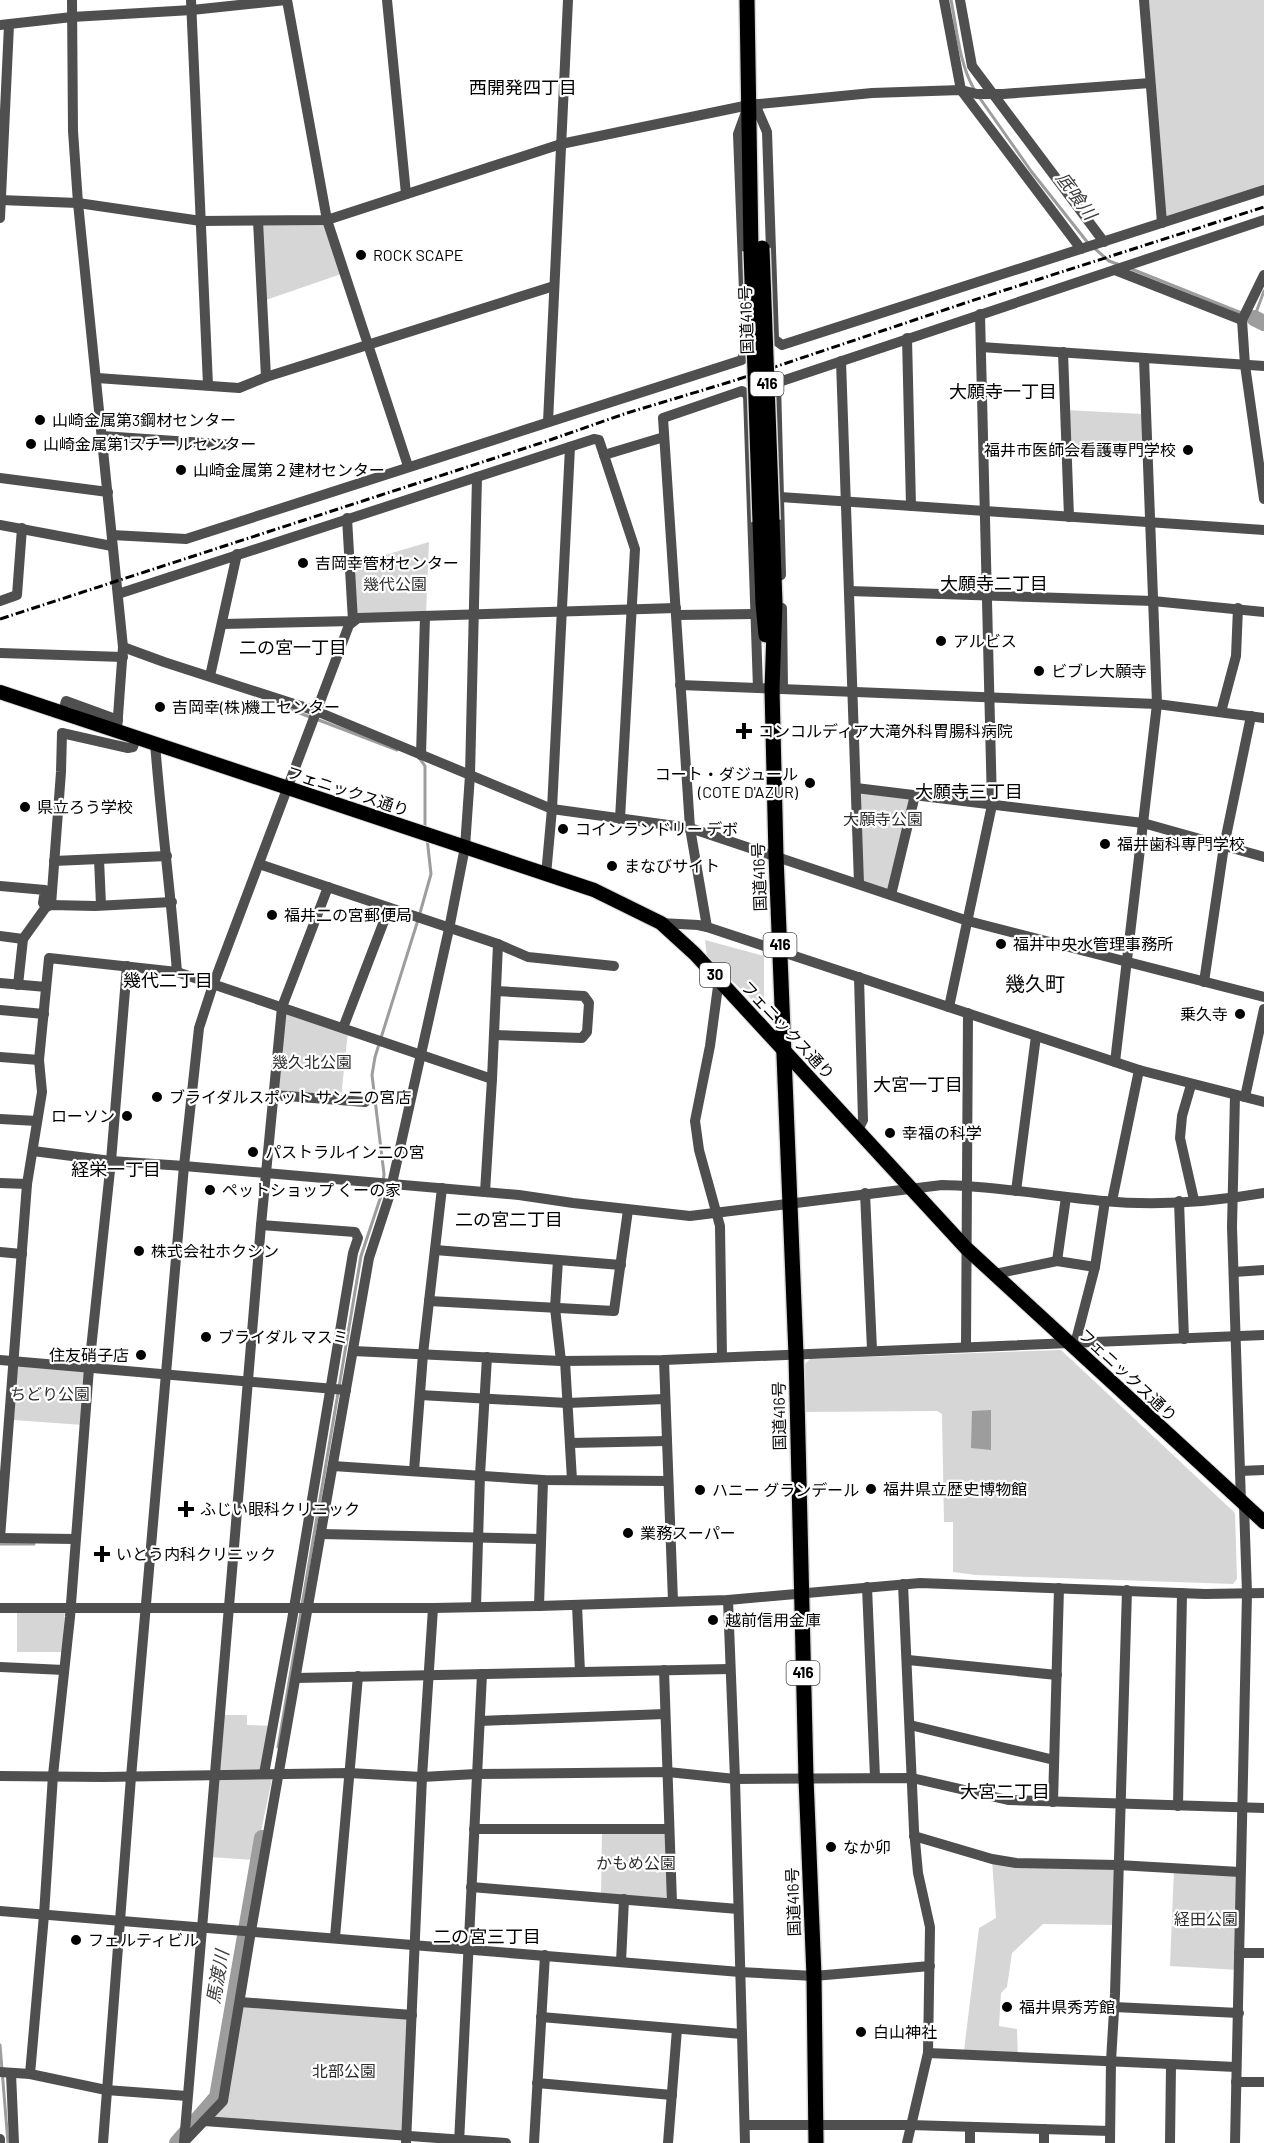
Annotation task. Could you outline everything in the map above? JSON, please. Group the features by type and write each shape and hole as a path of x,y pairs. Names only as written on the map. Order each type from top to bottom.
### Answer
{"highway":[{"name":"国道416号","path":"747,0 766,521 763,604 771,688 796,1354 806,1778 814,1976 816,2143"}],"main road":[{"name":"フェニックス通り","path":"0,692 117,725 136,737 607,896 661,923 720,979 966,1248 1264,1522"}],"street":[{"path":"65,704 66,701 117,725 123,652 78,203 73,131 72,0"},
{"path":"0,218 5,25 192,5 287,0 327,220 408,466"},
{"path":"387,0 406,194"},
{"path":"548,422 568,0"},
{"path":"944,0 961,90 1081,249"},
{"path":"960,0 972,66 1104,242"},
{"path":"1144,0 1162,223"},
{"path":"192,5 208,385"},
{"path":"1,200 78,203 201,221 327,220 561,144 752,104 872,93 961,90 977,94 1150,83"},
{"path":"752,104 767,132 774,339"},
{"path":"0,525 112,540 186,539 742,360 746,344 738,134 752,104"},
{"path":"746,344 774,339 782,345 1264,190"},
{"path":"771,688 780,497 776,383 1264,220"},
{"path":"258,221 266,377"},
{"path":"1115,270 1242,320"},
{"path":"1264,274 1260,293 1242,320 1245,365 1264,499"},
{"path":"97,378 239,388 266,377 554,286"},
{"path":"949,1007 992,805 980,314"},
{"path":"908,339 911,506"},
{"path":"981,347 1264,366"},
{"path":"1064,352 1069,517"},
{"path":"1115,1062 1157,704 1144,358"},
{"path":"841,361 858,884"},
{"path":"706,927 690,828 663,418 742,391 748,395 777,387"},
{"path":"748,395 756,614 771,688"},
{"path":"102,436 234,445"},
{"path":"604,455 664,437"},
{"path":"118,594 347,518 594,439 598,440 635,549 620,819"},
{"path":"546,875 552,810 570,447"},
{"path":"184,2143 223,2101 369,1258 391,1184 449,929 465,847 470,776 477,477"},
{"path":"0,478 108,492"},
{"path":"780,497 1264,530"},
{"path":"103,2143 131,1777 184,1166 198,1036 213,985 352,621 347,518"},
{"path":"0,601 17,595 22,528"},
{"path":"210,676 237,554"},
{"path":"849,591 1154,601 1264,612"},
{"path":"1221,712 1236,656 1238,608"},
{"path":"222,624 632,609 756,614"},
{"path":"422,755 424,616"},
{"path":"0,653 123,652 164,662 316,711 552,810 690,828 968,921 1264,997"},
{"path":"680,686 1157,704 1264,718"},
{"path":"1204,982 1224,846 1251,716"},
{"path":"18,984 22,939 48,906 54,861 63,718"},
{"path":"62,733 128,748 133,747 136,737"},
{"path":"155,743 161,826 167,856 177,972"},
{"path":"856,788 1143,823 1264,857"},
{"path":"891,895 915,795"},
{"path":"54,861 167,856"},
{"path":"99,859 101,905"},
{"path":"259,864 498,944 528,957 614,966"},
{"path":"0,886 45,890 43,903 48,906 172,902"},
{"path":"184,2143 261,1225 282,1007 328,887"},
{"path":"343,1028 389,908"},
{"path":"661,923 706,927 1139,1070 1264,1102"},
{"path":"0,936 22,939"},
{"path":"485,1192 498,944"},
{"path":"75,1539 0,1538 27,1184 42,1092 39,1060 49,958 177,972 492,1079"},
{"path":"30,2074 53,1775 70,1608 89,1368 111,1161 126,966"},
{"path":"858,1130 863,1120 859,977"},
{"path":"720,979 710,1046 694,1120 699,1150 720,1226 722,1357"},
{"path":"0,983 46,987"},
{"path":"494,1035 582,1038 587,1032 589,1003 584,996 496,991"},
{"path":"1235,2143 1247,1593 1240,1470 1233,1198 1240,1096 1264,1009"},
{"path":"0,1010 44,1014"},
{"path":"966,1346 968,1013"},
{"path":"1016,1191 1036,1036"},
{"path":"0,1057 39,1060"},
{"path":"1073,1344 1095,1267 1139,1070"},
{"path":"1191,1085 1182,1116 1180,1138 1194,1200"},
{"path":"274,1095 365,1102"},
{"path":"0,1119 37,1121"},
{"path":"33,1151 111,1161 485,1192 690,1216 942,1185 967,1185 1108,1201 1179,1201 1233,1198 1264,1193"},
{"path":"0,1183 27,1184"},
{"path":"414,1471 423,1354 442,1188"},
{"path":"865,1193 872,1350"},
{"path":"1057,1261 1066,1197"},
{"path":"1179,1201 1184,1339"},
{"path":"429,1301 614,1311 628,1210"},
{"path":"261,1225 358,1234 352,1253 264,1774"},
{"path":"435,1250 621,1265"},
{"path":"0,1252 22,1254"},
{"path":"558,1260 555,1308 563,1361 572,1480"},
{"path":"995,1274 1057,1261 1095,1267"},
{"path":"1234,1272 1264,1270"},
{"path":"353,1351 563,1361 664,1360 1264,1335"},
{"path":"476,1607 480,1475 488,1357"},
{"path":"0,1360 346,1390"},
{"path":"664,1360 673,1601"},
{"path":"420,1395 567,1403 665,1399"},
{"path":"570,1443 667,1441"},
{"path":"333,1466 543,1480 668,1481"},
{"path":"1240,1470 1264,1470"},
{"path":"539,1606 543,1480"},
{"path":"321,1534 541,1539"},
{"path":"0,1608 433,1608 577,1605 728,1600 903,1584 1182,1593 1264,1593"},
{"path":"903,1584 914,1836 918,1873 930,1927 928,2053 907,2143"},
{"path":"867,1587 874,1777"},
{"path":"1053,1802 1059,1588"},
{"path":"1110,2143 1127,1590"},
{"path":"1178,1806 1182,1593"},
{"path":"728,1600 745,2143"},
{"path":"577,1605 580,1672"},
{"path":"406,2139 422,1778 433,1608"},
{"path":"908,1660 1057,1675"},
{"path":"0,1667 64,1670"},
{"path":"296,1678 730,1669"},
{"path":"664,1670 672,1903"},
{"path":"459,2141 482,1674"},
{"path":"335,1937 358,1677"},
{"path":"480,1721 665,1714"},
{"path":"910,1725 1054,1760"},
{"path":"0,1776 131,1777 349,1773 422,1778 476,1774 668,1772 735,1779 874,1777 912,1778 1008,1800 1264,1808"},
{"path":"474,1828 669,1829"},
{"path":"914,1836 992,1859 1016,1863 1118,1865 1240,1872"},
{"path":"471,1887 738,1909"},
{"path":"621,1962 624,1899"},
{"path":"0,1911 740,1972 814,1976 930,1966"},
{"path":"1239,1953 1264,1953"},
{"path":"534,2143 545,1955"},
{"path":"240,2002 412,2015"},
{"path":"1114,2007 1239,2013"},
{"path":"541,2017 742,2034"},
{"path":"668,2143 677,2029"},
{"path":"928,2053 1236,2067"},
{"path":"1170,2143 1171,2065"},
{"path":"14,2143 6,2072 30,2074 106,2090 187,2096"},
{"path":"1236,2082 1264,2082"},
{"path":"537,2083 672,2095"},
{"path":"204,2121 406,2139 506,2143"},
{"path":"745,2125 910,2125 1110,2131"},
{"path":"970,2127 970,2143"},
{"path":"1044,2129 1044,2143"}],"green space":[{"path":"1149,0 1264,0 1264,190 1166,221"},
{"path":"327,220 344,273 263,301 258,221"},
{"path":"1065,410 1143,414 1143,445 1066,445"},
{"name":"幾代公園","path":"429,542 426,615 354,617 351,565"},
{"name":"大願寺公園","path":"863,791 913,797 890,893 860,883 858,795"},
{"path":"705,940 764,956 764,1002 758,1005 707,958"},
{"name":"幾久北公園","path":"284,1009 348,1031 341,1098 275,1093"},
{"path":"1061,1350 1235,1513 1237,1579 1233,1584 976,1575 953,1572 953,1522 944,1522 942,1414 937,1411 804,1412 804,1365 810,1359"},
{"name":"ちどり公園","path":"18,1363 87,1369 83,1425 13,1420"},
{"path":"17,1610 65,1610 62,1652 17,1652"},
{"path":"221,1715 247,1715 247,1725 273,1726 264,1773 273,1774 255,1860 209,1857"},
{"name":"かもめ公園","path":"669,1829 671,1903 601,1897 602,1830"},
{"path":"992,1859 1118,1867 1117,1925 1043,1924 1012,1953 1007,1987 1001,1993 999,2026 1017,2029 1018,2058 963,2059 979,1928 996,1918"},
{"name":"経田公園","path":"1174,1868 1240,1872 1239,1970 1170,1966"},
{"name":"北部公園","path":"241,2003 410,2016 403,2136 206,2120 224,2101"}],"shaded area":[{"path":"991,1410 991,1450 971,1448 972,1411"}],"waterway":[{"name":"底喰川","path":"951,0 962,57 974,89"},
{"name":"底喰川","path":"979,97 1031,171 1088,243"},
{"name":"底喰川","path":"1093,247 1109,261 1120,265"},
{"name":"底喰川","path":"1129,268 1254,318 1264,291"},
{"name":"底喰川","path":"1254,318 1264,323"},
{"path":"263,699 310,717"},
{"path":"316,719 397,750"},
{"path":"420,759 425,766 425,829"},
{"path":"420,913 431,874 427,838"},
{"path":"339,1387 361,1256 382,1193 384,1174 372,1075 375,1057 418,920"},
{"path":"302,1605 338,1393"},
{"path":"0,1544 34,1544"},
{"path":"278,1747 301,1612"},
{"name":"馬渡川","path":"177,2143 217,2097 262,1838"},
{"path":"0,2045 8,2143"}],"railway":[{"path":"0,619 1264,207"}],"place":[{"name":"ROCK SCAPE","path":"361,255"},
{"name":"山崎金属第3鋼材センター","path":"40,420"},
{"name":"山崎金属第1スチールセンター","path":"31,444"},
{"name":"福井市医師会看護専門学校","path":"1188,450"},
{"name":"山崎金属第２建材センター","path":"181,470"},
{"name":"吉岡幸管材センター","path":"303,563"},
{"name":"アルビス","path":"941,641"},
{"name":"ビブレ大願寺","path":"1039,671"},
{"name":"吉岡幸(株)機工センター","path":"160,707"},
{"name":"コンコルディア大滝外科胃腸科病院","path":"744,731"},
{"name":"コート・ダジュール (COTE D'AZUR)","path":"810,783"},
{"name":"県立ろう学校","path":"25,807"},
{"name":"コインランドリー デボ","path":"563,829"},
{"name":"福井歯科専門学校","path":"1105,844"},
{"name":"まなびサイト","path":"612,866"},
{"name":"福井二の宮郵便局","path":"272,915"},
{"name":"福井中央水管理事務所","path":"1001,944"},
{"name":"乗久寺","path":"1240,1014"},
{"name":"ブライダルスポット サン二の宮店","path":"157,1097"},
{"name":"ローソン","path":"127,1116"},
{"name":"幸福の科学","path":"890,1133"},
{"name":"パストラルイン二の宮","path":"253,1152"},
{"name":"ペットショップ くーの家","path":"210,1190"},
{"name":"株式会社ホクシン","path":"139,1251"},
{"name":"ブライダル マスミ","path":"206,1337"},
{"name":"住友硝子店","path":"141,1355"},
{"name":"福井県立歴史博物館","path":"871,1489"},
{"name":"ハニー グランデール","path":"700,1490"},
{"name":"ふじい眼科クリニック","path":"186,1509"},
{"name":"業務スーパー","path":"628,1533"},
{"name":"いとう内科クリニック","path":"102,1554"},
{"name":"越前信用金庫","path":"713,1620"},
{"name":"なか卯","path":"831,1847"},
{"name":"フェルティビル","path":"76,1940"},
{"name":"福井県秀芳館","path":"1007,2007"},
{"name":"白山神社","path":"861,2032"}],"district":[{"name":"西開発四丁目","path":"523,88"},
{"name":"大願寺一丁目","path":"1003,392"},
{"name":"大願寺二丁目","path":"994,584"},
{"name":"二の宮一丁目","path":"293,648"},
{"name":"大願寺三丁目","path":"969,792"},
{"name":"幾代二丁目","path":"168,981"},
{"name":"幾久町","path":"1035,984"},
{"name":"大宮一丁目","path":"918,1085"},
{"name":"経栄一丁目","path":"116,1170"},
{"name":"二の宮二丁目","path":"509,1220"},
{"name":"大宮二丁目","path":"1005,1792"},
{"name":"二の宮三丁目","path":"487,1937"}]}
